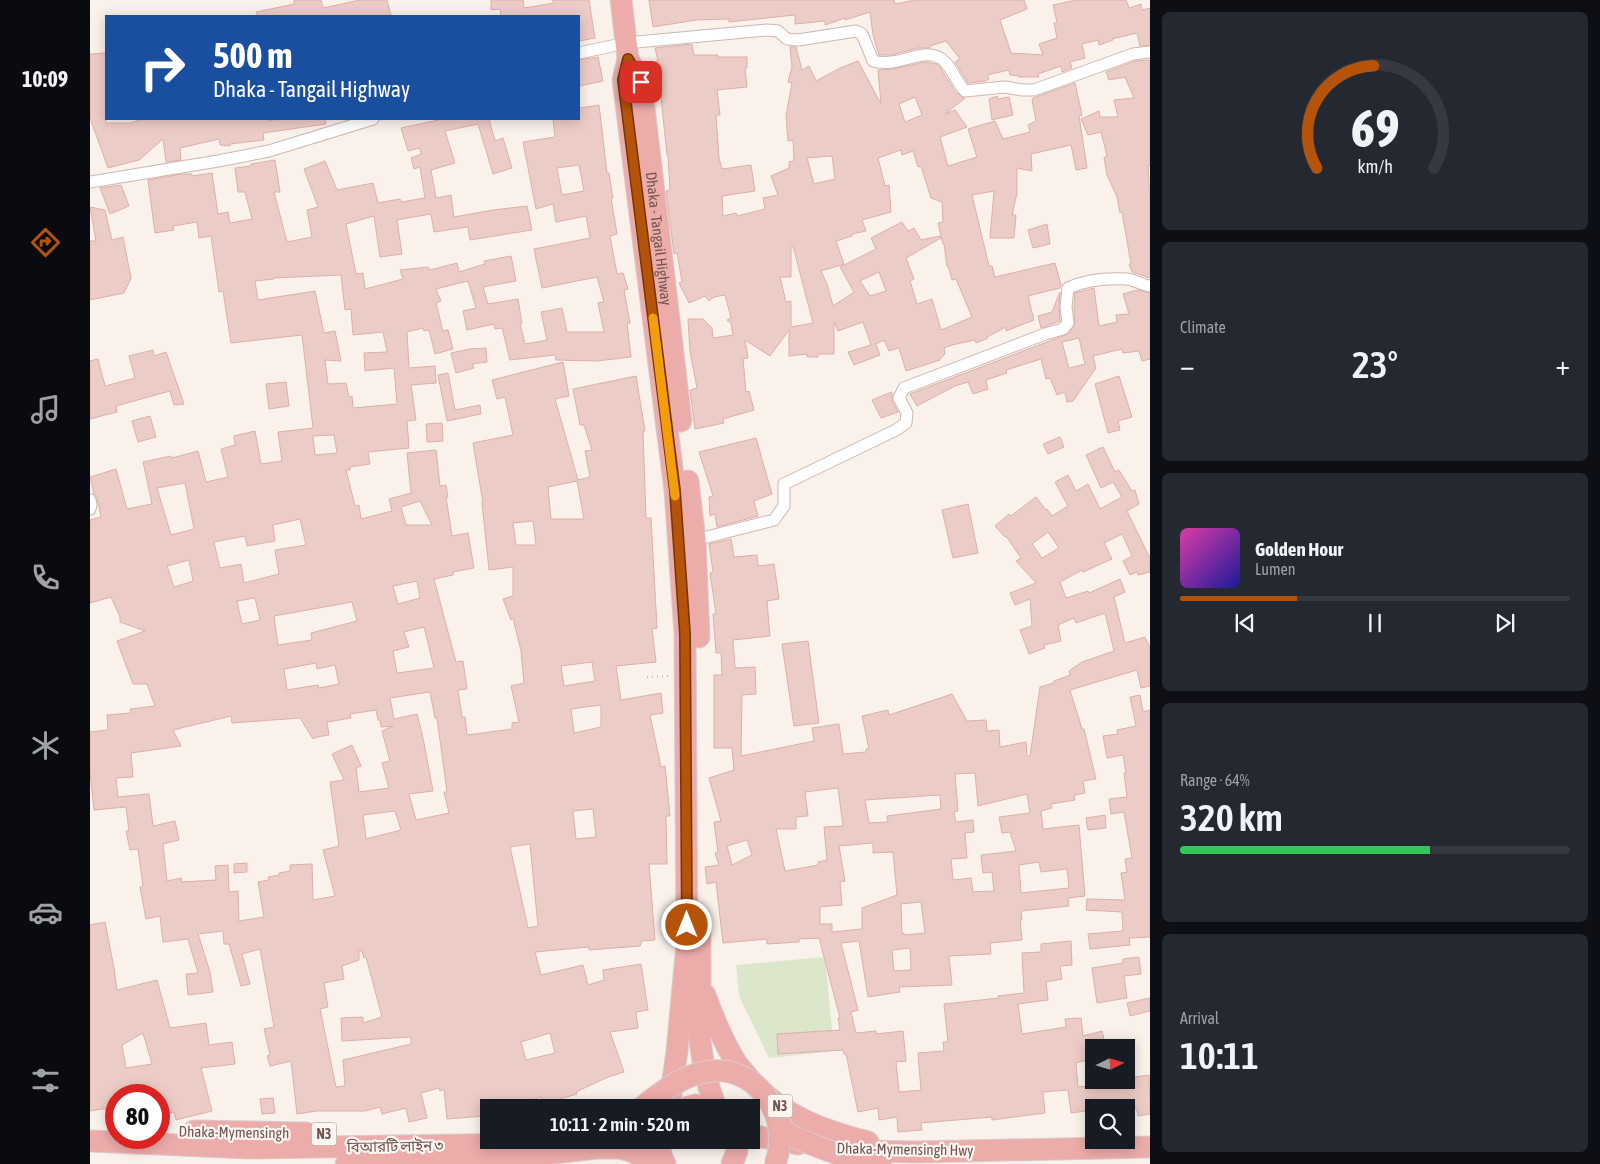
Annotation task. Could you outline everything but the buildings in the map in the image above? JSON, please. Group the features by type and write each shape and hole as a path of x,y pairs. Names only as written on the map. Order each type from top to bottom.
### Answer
{"highway":[{"name":"Dhaka - Tangail Highway","path":"621,0 627,51 623,80 675,491 685,634 687,944 677,1052 670,1099"},
{"name":"Dhaka - Tangail Highway","path":"627,51 641,82 695,540 698,619 700,1041 705,1075 713,1099"},
{"name":"N3","path":"701,986 718,1030 734,1060 757,1087 786,1110 800,1120 837,1134 868,1142 897,1144 918,1152"},
{"path":"654,1099 678,1080 692,1075 713,1071 732,1073 748,1080 761,1089 784,1132 835,1154 881,1164"},
{"path":"775,1164 781,1137 776,1114"},
{"path":"90,1129 105,1130"},
{"name":"Dhaka-Mymensingh","path":"170,1130 480,1137"},
{"name":"Dhaka-Mymensingh Hwy","path":"760,1136 804,1145 862,1152 1150,1147"},
{"name":"বিআরটি লাইন ৩","path":"90,1141 247,1148 480,1145"},
{"name":"বিআরটি লাইন ৩","path":"346,1164 503,1159 597,1148 619,1148 631,1151 655,1164"},
{"path":"661,1149 665,1164"},
{"path":"732,1164 736,1149"}],"street":[{"path":"580,53 627,51 767,30 778,31 787,39 798,40 856,31 862,34 873,61 882,63 894,62 927,54 937,56 946,63 965,91 1005,86 1022,90 1034,90 1133,54 1150,52"},
{"path":"90,182 269,151 370,120"},
{"path":"695,540 774,520 784,506 784,484 896,430 906,423 907,413 899,398 904,388 1063,329 1068,323 1066,307 1068,288 1104,280 1129,279 1150,286"},
{"path":"90,500 92,504 90,508"}],"path":[{"path":"647,677 671,676 685,679"}],"green space":[{"path":"825,957 834,1051 769,1058 739,996 736,965"}],"slow traffic":[{"path":"653,318 675,496"}],"route":[{"path":"641,82 628,59 623,80 675,491 685,634 687,925"}]}
